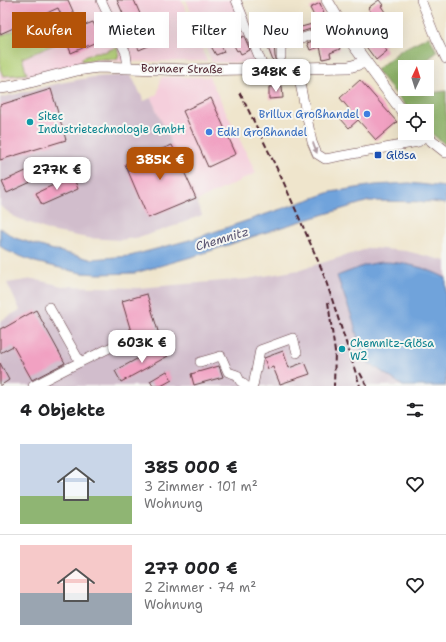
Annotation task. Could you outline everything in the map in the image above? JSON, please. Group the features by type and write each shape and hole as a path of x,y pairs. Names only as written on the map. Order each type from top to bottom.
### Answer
{"main road":[{"path":"327,0 333,12"},
{"path":"356,48 398,105"},
{"name":"Bornaer Straße","path":"0,88 15,86 57,74 87,68 184,70 264,69 349,67 366,62"},
{"path":"430,140 446,152"}],"street":[{"path":"101,0 126,54 128,68"},
{"path":"236,0 264,69"},
{"path":"421,0 446,59"},
{"path":"281,57 281,45 311,35"},
{"path":"298,68 312,142 317,154 325,159 407,145 418,142 420,140"},
{"path":"49,307 80,362"},
{"path":"252,386 260,350 293,338 298,353"},
{"path":"33,386 124,341"},
{"path":"200,362 221,356 228,372 237,375 240,381 246,386"}],"shaded area":[{"path":"0,0 182,0 187,12 177,12 177,48 202,48 207,61 82,62 27,76 0,79"},
{"path":"186,0 241,0 249,21 249,48 259,48 265,64 212,62 206,48 241,48 241,12 191,12"},
{"path":"131,75 144,101 151,98 202,215 141,237 120,240 88,238 50,231 15,217 0,206 0,98 60,83 94,77"},
{"path":"161,77 209,77 256,173 197,201 151,98 158,92"},
{"path":"370,248 406,251 446,261 446,386 0,386 0,321 20,310 7,283 33,279 62,286 138,288 247,279 299,270"}],"green space":[{"path":"12,31 12,48 46,48 22,58 27,74 3,76 0,69 0,36"},
{"path":"429,36 437,52 427,60 398,60 398,96 434,96 434,92 446,91 446,145 434,136 434,104 404,104 376,70 401,50"},
{"path":"117,48 119,54 117,59 82,61 82,58 95,52 104,52"}],"water":[{"name":"Chemnitz","path":"409,183 446,187 446,204 433,202 369,201 282,227 198,255 135,273 81,273 35,262 7,251 0,246 0,228 15,238 90,259 130,256 193,239 331,192 375,185"},
{"path":"381,262 414,266 446,278 446,386 403,386 363,359 353,320 337,276 366,265"}],"building":[{"path":"0,0 68,0 73,12 60,12 58,8 49,12 12,12 12,29 0,34"},
{"path":"117,0 134,0 139,12 122,12"},
{"path":"379,0 383,5 381,6 385,12 371,12 368,8"},
{"path":"320,3 323,12 312,12 310,8"},
{"path":"93,22 94,24 94,43 86,46 86,25"},
{"path":"311,24 311,29 303,31 303,26"},
{"path":"244,36 250,50 241,54 239,50 237,51 235,48 241,48 241,38"},
{"path":"311,42 311,48 317,48 310,50 307,43"},
{"path":"69,48 83,48 71,53"},
{"path":"212,48 222,48 224,52 216,55"},
{"path":"268,48 274,48 277,61 273,61"},
{"path":"320,48 340,48 330,53 331,57 323,59"},
{"path":"367,48 385,48 387,51 376,60"},
{"name":"Brillux Großhandel","path":"360,80 397,122 376,140 358,120 349,128 340,118 350,110 340,98"},
{"path":"282,86 283,98 269,99 269,87"},
{"name":"Sitec Industrietechnologie GmbH","path":"51,89 66,140 0,160 0,105"},
{"name":"Edki Großhandel","path":"211,98 236,154 208,167 183,111"},
{"path":"172,145 196,198 148,218 125,164"},
{"path":"39,165 44,176 7,193 2,182"},
{"path":"73,176 78,189 42,205 36,193"},
{"path":"147,294 160,338 135,345 122,301"},
{"path":"36,310 65,363 32,380 13,346 0,353 0,329"},
{"path":"162,345 168,356 121,382 115,371"},
{"path":"283,351 289,368 305,362 310,374 280,384 273,367 268,369 264,358"},
{"path":"0,363 9,380 0,386"},
{"path":"219,366 223,377 194,385 191,374"},
{"path":"167,371 172,380 161,386 153,386 150,381"}],"railway":[{"path":"240,93 283,181 322,270 360,386"},
{"path":"328,302 335,352 334,386"},
{"path":"360,373 367,386"}],"place":[{"name":"Brillux Großhandel","path":"367,114"},
{"name":"Sitec Industrietechnologie GmbH","path":"30,122"},
{"name":"Edki Großhandel","path":"209,132"},
{"name":"Glösa","path":"378,155"},
{"name":"Chemnitz-Glösa W2","path":"342,349"}]}
